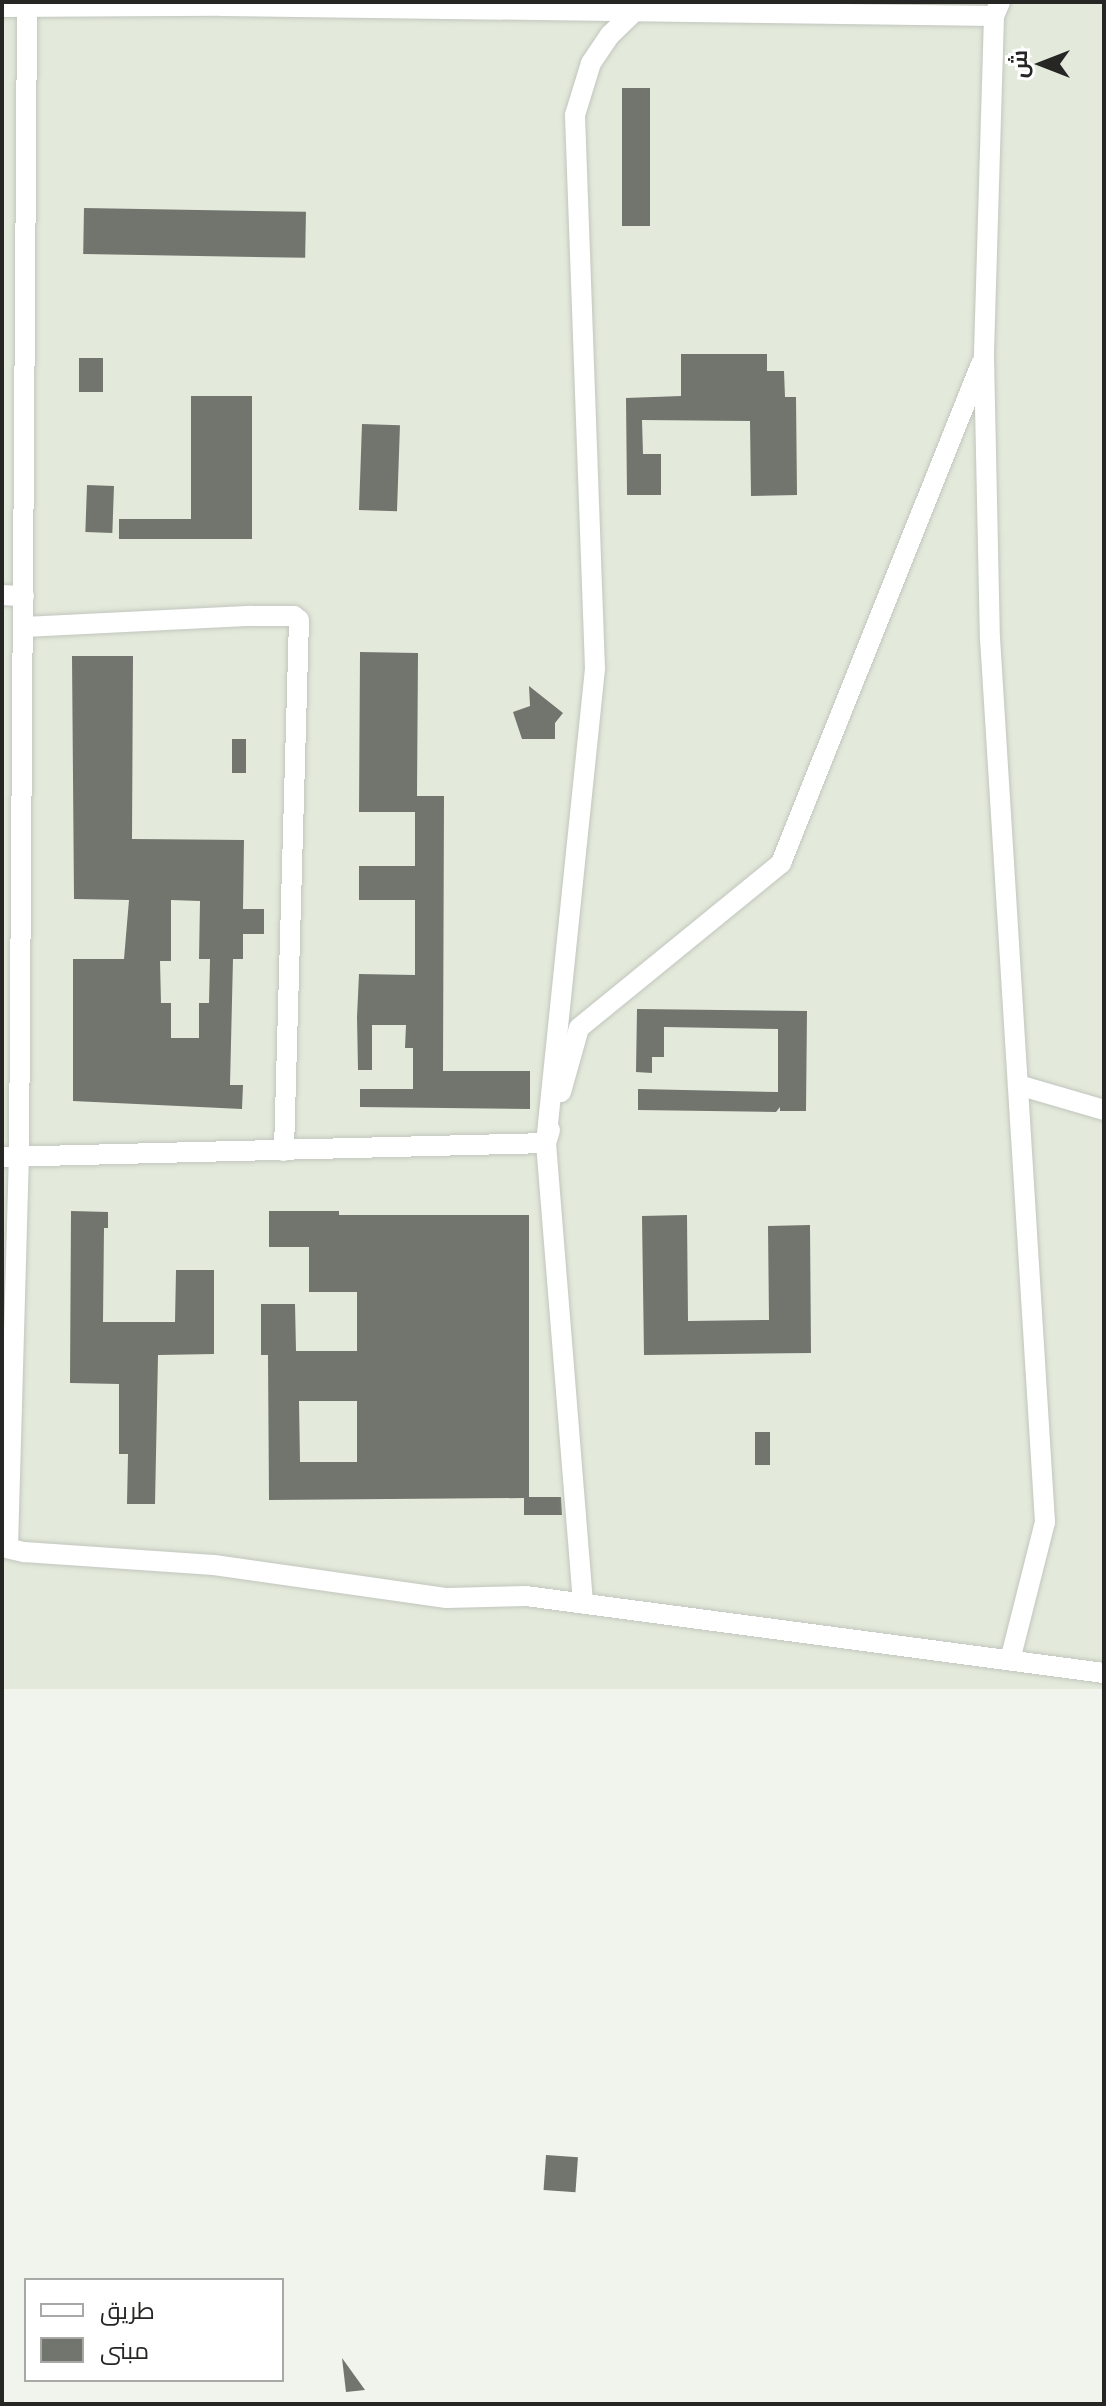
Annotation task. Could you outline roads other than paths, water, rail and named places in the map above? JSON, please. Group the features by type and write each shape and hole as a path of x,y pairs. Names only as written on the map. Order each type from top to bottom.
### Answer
{"street":[{"path":"27,4 24,627 10,1157 5,1547 24,1552 214,1565 447,1598 526,1596 837,1640 1104,1673"},
{"path":"2,7 27,4 213,4 635,11 997,9 984,357 990,638 1045,1522 1010,1660"},
{"path":"583,1604 546,1143 595,669 575,115 584,80 596,56 610,35 635,11"},
{"path":"546,1143 579,1028 781,863 984,357"},
{"path":"2,595 24,596"},
{"path":"24,627 252,616 294,616 299,620 284,1151"},
{"path":"1018,1085 1104,1110"},
{"path":"10,1157 546,1143"}]}
